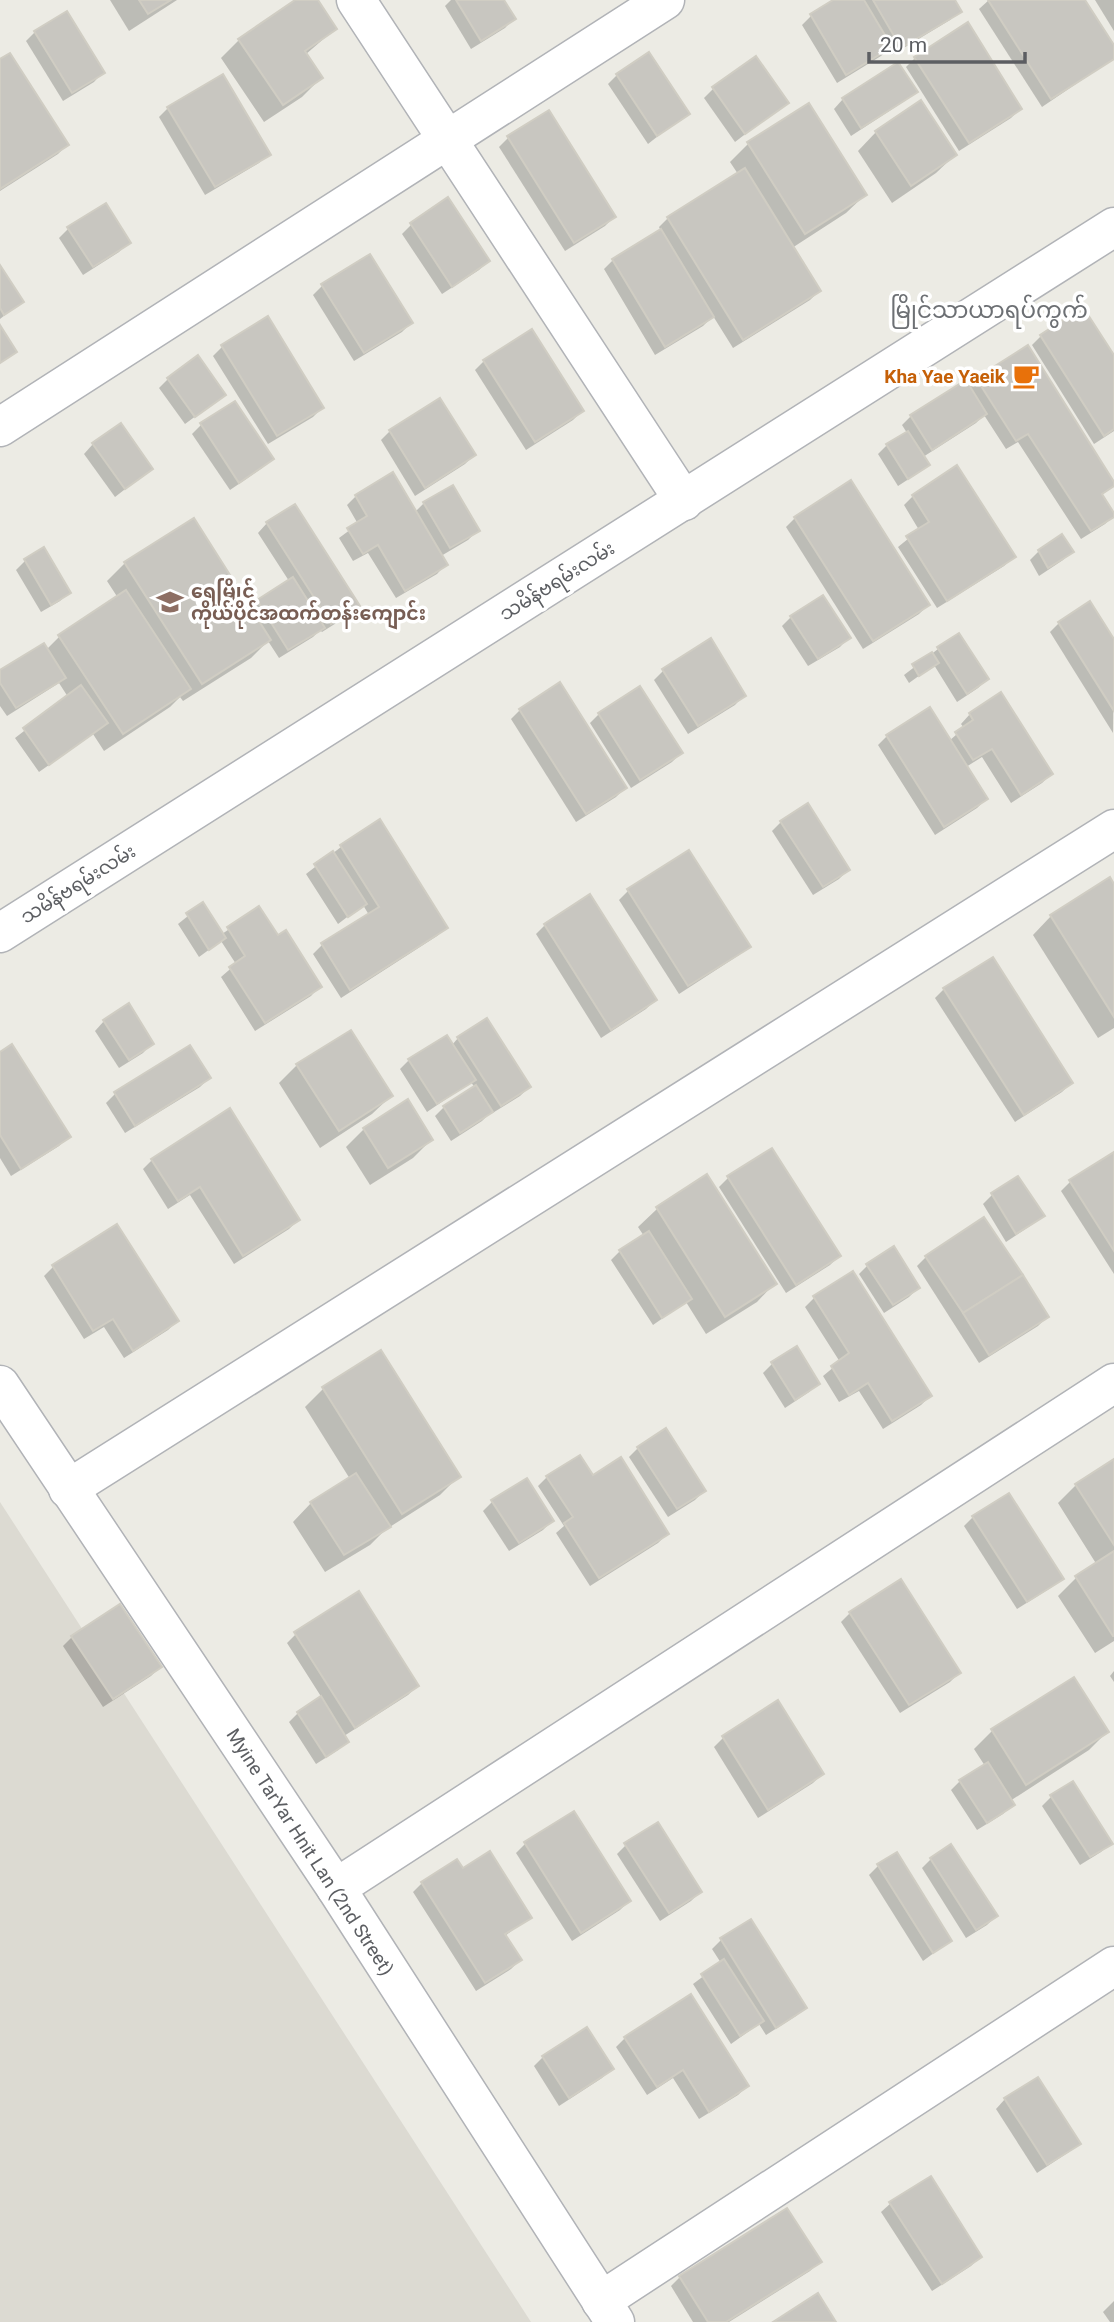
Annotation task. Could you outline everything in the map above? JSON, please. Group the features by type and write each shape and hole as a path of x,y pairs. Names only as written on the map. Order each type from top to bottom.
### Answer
{"street":[{"path":"356,0 684,501"},
{"path":"0,427 665,0"},
{"name":"သမိန်ဗရမ်းလမ်း","path":"0,933 1114,227"},
{"path":"68,1489 1114,829"},
{"path":"336,1888 1114,1383"},
{"name":"Myine TarYar Hnit Lan (2nd Street)","path":"0,1385 336,1888 608,2311"},
{"path":"608,2311 1114,1966"}],"shaded area":[{"path":"0,1502 531,2322 0,2322"}],"building":[{"path":"139,0 171,0 148,14"},
{"path":"295,0 318,0 337,29 305,51 323,78 283,105 238,39"},
{"path":"456,0 504,0 516,19 481,41"},
{"path":"833,0 864,0 892,47 846,75 810,14"},
{"path":"873,0 955,0 962,12 901,48"},
{"path":"988,0 1085,0 1114,45 1114,59 1051,99"},
{"path":"67,11 105,73 72,93 34,31"},
{"path":"968,22 1022,109 969,143 914,57"},
{"path":"649,52 690,114 657,136 616,74"},
{"path":"10,53 69,145 0,189 0,59"},
{"path":"756,56 789,103 745,134 712,87"},
{"path":"898,62 918,92 861,128 842,98"},
{"path":"223,74 271,155 215,187 167,107"},
{"path":"921,100 957,155 911,186 875,131"},
{"path":"809,103 867,195 805,234 747,142"},
{"path":"549,110 616,217 574,243 507,136"},
{"path":"745,168 821,291 743,340 667,217"},
{"path":"448,197 490,261 452,287 410,223"},
{"path":"106,203 131,243 93,267 67,227"},
{"path":"661,229 714,317 665,347 612,259"},
{"path":"370,254 413,323 364,353 321,284"},
{"path":"0,265 24,302 4,315 0,308"},
{"path":"1083,307 1114,355 1114,429 1104,436 1040,335"},
{"path":"268,316 324,408 277,436 221,345"},
{"path":"0,325 17,352 0,363"},
{"path":"532,329 584,411 535,442 483,360"},
{"path":"1028,345 1114,482 1114,486 1102,494 1114,517 1091,531 1028,434 1016,441 976,378"},
{"path":"198,355 226,395 195,417 167,378"},
{"path":"966,380 987,414 932,450 910,415"},
{"path":"440,398 476,455 425,488 389,430"},
{"path":"235,401 274,459 239,483 200,423"},
{"path":"121,423 153,469 125,489 92,443"},
{"path":"908,431 930,465 908,479 886,444"},
{"path":"957,465 1016,557 947,601 906,536 929,522 912,495"},
{"path":"393,472 448,565 405,591 378,545 363,554 347,528 367,516 355,495"},
{"path":"851,480 930,605 873,641 794,517"},
{"path":"453,485 480,531 450,548 423,502"},
{"path":"295,504 360,606 331,624 266,522"},
{"path":"194,518 271,640 202,684 124,562"},
{"path":"1062,534 1074,552 1048,568 1038,550"},
{"path":"44,547 71,593 51,605 24,559"},
{"path":"293,577 325,628 288,650 257,600"},
{"path":"126,590 191,689 123,734 58,635"},
{"path":"823,595 851,638 818,659 790,616"},
{"path":"1090,601 1114,639 1114,711 1058,622"},
{"path":"959,633 989,679 967,694 937,647"},
{"path":"711,638 746,696 698,726 662,669"},
{"path":"44,643 66,678 16,708 0,683 0,670"},
{"path":"932,652 939,663 919,676 912,664"},
{"path":"560,682 627,788 586,814 519,709"},
{"path":"81,685 108,723 49,765 23,728"},
{"path":"640,686 683,753 640,780 598,713"},
{"path":"1001,692 1053,774 1021,795 992,749 973,760 955,732 973,720 969,713"},
{"path":"930,707 988,799 944,827 886,735"},
{"path":"808,803 850,870 823,887 780,821"},
{"path":"380,819 448,928 350,990 321,943 379,907 340,845"},
{"path":"689,850 751,947 688,986 627,889"},
{"path":"333,851 367,904 348,917 314,864"},
{"path":"1110,877 1114,884 1114,1017 1050,915"},
{"path":"590,894 657,1000 611,1030 544,924"},
{"path":"203,902 226,938 209,950 186,913"},
{"path":"259,906 278,935 286,930 322,987 265,1023 229,967 245,956 227,927"},
{"path":"993,957 1073,1083 1024,1115 943,988"},
{"path":"129,1003 154,1044 129,1060 103,1020"},
{"path":"487,1018 531,1087 501,1106 457,1037"},
{"path":"351,1030 393,1096 339,1131 296,1064"},
{"path":"447,1035 476,1080 437,1104 408,1059"},
{"path":"12,1044 71,1137 21,1169 0,1135 0,1052"},
{"path":"190,1045 211,1078 135,1126 114,1092"},
{"path":"476,1085 493,1112 460,1133 443,1106"},
{"path":"408,1099 433,1140 388,1168 363,1128"},
{"path":"230,1108 300,1220 243,1256 200,1187 178,1201 151,1159"},
{"path":"772,1148 841,1256 796,1285 727,1176"},
{"path":"1114,1152 1114,1251 1069,1180"},
{"path":"707,1174 777,1284 725,1317 656,1207"},
{"path":"1018,1176 1045,1216 1016,1234 991,1193"},
{"path":"984,1217 1023,1275 963,1313 925,1256"},
{"path":"117,1224 179,1321 133,1351 113,1319 93,1331 52,1265"},
{"path":"649,1231 692,1299 662,1318 619,1250"},
{"path":"894,1246 920,1288 893,1305 866,1264"},
{"path":"853,1271 932,1396 892,1421 868,1383 849,1395 831,1366 849,1353 813,1296"},
{"path":"1023,1275 1049,1317 989,1355 963,1313"},
{"path":"797,1346 820,1384 795,1400 771,1362"},
{"path":"381,1350 461,1477 402,1514 322,1387"},
{"path":"666,1428 706,1491 677,1509 637,1447"},
{"path":"580,1455 593,1475 621,1457 669,1534 599,1578 564,1523 573,1517 546,1476"},
{"path":"1114,1459 1114,1545 1075,1484"},
{"path":"356,1473 391,1527 344,1555 310,1502"},
{"path":"527,1478 554,1521 519,1543 491,1500"},
{"path":"1009,1493 1064,1579 1027,1602 972,1516"},
{"path":"1114,1551 1114,1636 1113,1636 1075,1576"},
{"path":"901,1579 961,1673 909,1705 849,1612"},
{"path":"359,1591 419,1686 355,1728 294,1632"},
{"path":"120,1604 162,1667 113,1699 71,1636"},
{"path":"1074,1677 1109,1732 1026,1785 991,1729"},
{"path":"321,1696 349,1742 326,1757 297,1712"},
{"path":"778,1700 824,1774 768,1810 722,1736"},
{"path":"988,1762 1015,1805 987,1823 959,1780"},
{"path":"1073,1781 1113,1844 1090,1857 1050,1795"},
{"path":"574,1811 631,1901 581,1933 524,1842"},
{"path":"658,1822 702,1892 669,1913 624,1843"},
{"path":"951,1844 998,1916 976,1930 930,1858"},
{"path":"490,1851 532,1918 505,1934 522,1960 485,1983 421,1882 457,1859 463,1868"},
{"path":"897,1852 952,1941 933,1953 877,1864"},
{"path":"751,1919 807,2008 776,2028 720,1938"},
{"path":"724,1959 764,2021 740,2036 701,1974"},
{"path":"691,1994 749,2086 709,2112 683,2070 657,2087 624,2037"},
{"path":"587,2027 614,2069 569,2098 542,2056"},
{"path":"1038,2077 1081,2144 1047,2165 1004,2098"},
{"path":"931,2176 982,2257 942,2284 889,2202"},
{"path":"787,2208 822,2262 726,2322 708,2322 679,2276"},
{"path":"818,2293 836,2322 773,2322"}],"place":[{"name":"Kha Yae Yaeik","path":"1026,376"},
{"name":"ရွှေမြိုင် ကိုယ်ပိုင်အထက်တန်းကျောင်း","path":"170,602"}],"district":[{"name":"မြိုင်သာယာရပ်ကွက်","path":"989,310"}]}
